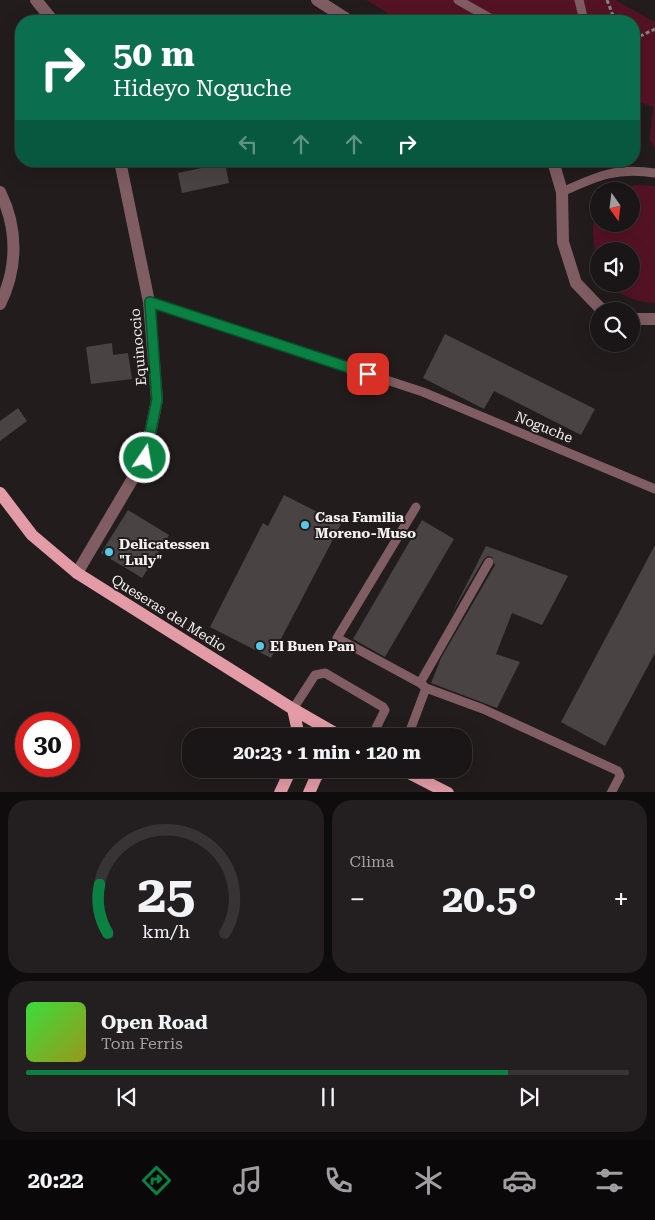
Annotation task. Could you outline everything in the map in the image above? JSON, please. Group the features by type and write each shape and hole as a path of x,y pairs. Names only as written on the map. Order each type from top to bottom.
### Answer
{"main road":[{"name":"Queseras del Medio","path":"0,493 32,535 77,573 326,728"},
{"path":"293,709 297,728"},
{"path":"280,792 287,778"},
{"path":"309,792 316,778"},
{"path":"419,778 448,792"}],"street":[{"path":"36,0 48,15"},
{"path":"317,0 341,15"},
{"name":"Equinoccio","path":"77,573 145,458 157,400 150,302 121,167"},
{"path":"556,167 562,192 563,242 576,283 594,302"},
{"path":"0,192 9,212 14,241 13,270 0,304"},
{"path":"640,319 655,319"}],"lane":[{"path":"458,0 484,15"},
{"path":"579,0 583,15"},
{"path":"562,192 596,177 633,169 655,173"},
{"name":"Noguche","path":"150,302 422,392 655,489"},
{"path":"416,507 337,638 423,685 484,709 618,770 620,776 611,792"},
{"path":"410,728 423,685 489,562"},
{"path":"293,709 315,675 325,673 383,707 385,710 376,728"}],"path":[{"path":"607,0 612,15"},
{"path":"640,36 655,29"}],"shaded area":[{"path":"366,0 615,0 655,22 655,149 650,140 653,107 640,102 640,15 391,15"},
{"path":"640,185 655,186 655,303 630,298 619,292 640,292 640,242 594,241 593,232 640,232"}],"building":[{"path":"206,167 226,167 229,183 182,193 178,173"},
{"path":"445,334 595,409 581,435 494,391 484,409 423,378"},
{"path":"112,343 113,355 128,353 132,379 91,384 86,347"},
{"path":"18,408 27,421 0,441 0,421"},
{"path":"284,495 341,524 271,658 210,627 263,523 268,526"},
{"path":"128,510 169,535 142,578 101,553"},
{"path":"422,520 454,539 385,657 353,639"},
{"path":"655,545 655,653 605,746 561,722"},
{"path":"486,546 568,576 542,625 512,613 496,654 520,662 497,708 431,683 441,658 495,565 492,557 488,556 484,559 451,615"}],"place":[{"name":"Casa Familia Moreno-Muso","path":"305,525"},
{"name":"Delicatessen \"Luly\"","path":"109,552"},
{"name":"El Buen Pan","path":"260,646"}],"route":[{"path":"145,458 157,400 150,302 368,374"}]}
